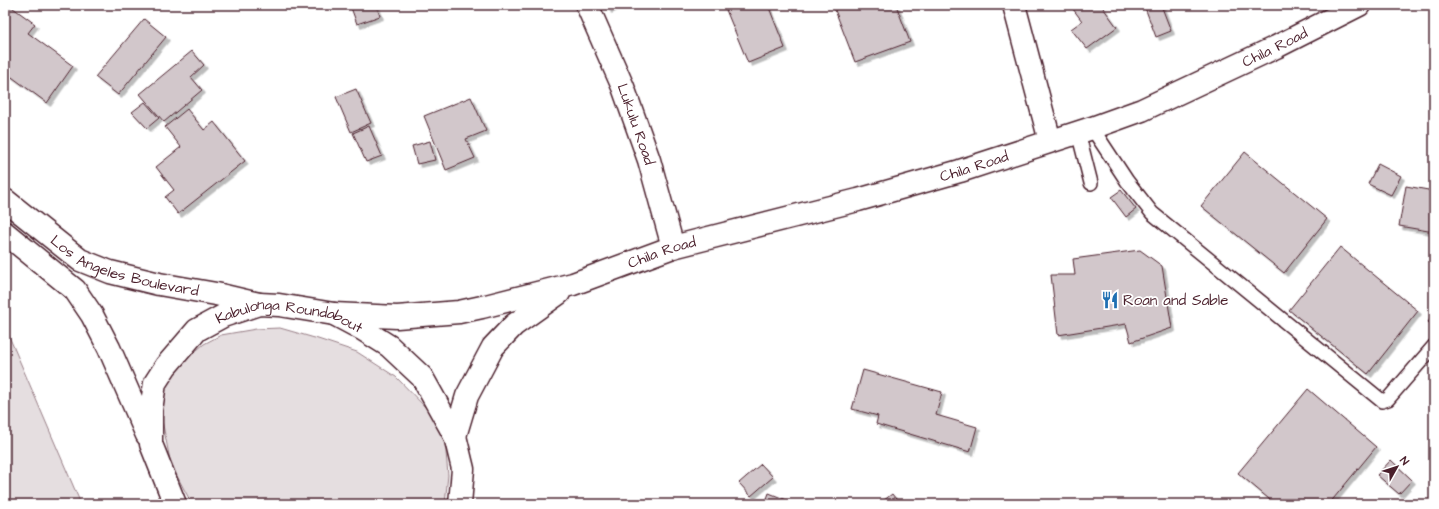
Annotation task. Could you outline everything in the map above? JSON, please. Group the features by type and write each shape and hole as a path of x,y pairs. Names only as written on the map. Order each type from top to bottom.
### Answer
{"street":[{"name":"Lukulu Road","path":"587,5 623,87 649,160 673,247"},
{"path":"1014,5 1050,141"},
{"name":"Chila Road","path":"334,314 397,317 459,312 573,284 673,247 858,200 960,171 1142,110 1269,50 1359,5"},
{"name":"Los Angeles Boulevard","path":"5,200 80,260 104,270 159,284 216,294 259,304"},
{"name":"Los Angeles Boulevard","path":"5,233 75,290 92,315 109,348 151,444"},
{"name":"Chila Road","path":"455,436 467,396 494,347 514,325 549,298 573,284"},
{"name":"Kabulonga Roundabout","path":"174,504 151,444 151,410 155,383 166,366 197,330 223,316 259,304 279,305 334,314 389,346 422,377 455,436 463,469 460,504"},
{"path":"463,469 475,504"}],"lane":[{"path":"1085,130 1091,183"},
{"path":"1085,130 1152,213 1382,401 1388,399 1434,346"}],"shaded area":[{"path":"5,327 81,504 5,504"},
{"path":"280,328 357,352 396,377 429,411 445,441 448,475 445,504 192,504 171,465 161,415 163,386 185,360 204,344 221,335 256,329"}],"building":[{"path":"5,5 9,5 35,24 28,33 73,66 47,103 5,72"},
{"path":"350,5 376,5 380,16 357,24"},
{"path":"606,5 618,5 608,10"},
{"path":"724,5 768,5 785,48 748,63"},
{"path":"833,5 896,5 910,42 855,62"},
{"path":"1078,5 1101,5 1117,27 1087,49 1071,29 1082,21 1073,9"},
{"path":"1144,5 1161,5 1171,31 1156,37"},
{"path":"144,19 166,37 118,95 95,77"},
{"path":"192,51 204,65 191,77 202,90 164,122 140,94"},
{"path":"356,89 371,123 351,132 336,97"},
{"path":"471,97 486,131 466,139 475,158 446,170 424,116"},
{"path":"145,102 159,118 147,128 132,112"},
{"path":"187,109 204,130 214,122 245,161 178,214 165,197 174,190 156,167 181,147 165,127"},
{"path":"369,126 382,156 366,162 353,133"},
{"path":"430,141 435,160 417,164 412,146"},
{"path":"1245,152 1327,219 1284,273 1201,206"},
{"path":"1378,164 1401,176 1391,195 1368,184"},
{"path":"1406,186 1434,191 1434,232 1399,226"},
{"path":"1121,190 1136,209 1126,217 1111,197"},
{"path":"1340,247 1418,311 1368,374 1289,310"},
{"name":"Roan and Sable","path":"1140,250 1162,266 1172,328 1131,342 1126,324 1058,335 1051,275 1075,275 1073,259"},
{"path":"1434,314 1434,326 1428,322"},
{"path":"863,370 942,392 936,415 977,427 970,452 876,424 878,416 852,409"},
{"path":"1308,389 1376,447 1329,504 1275,504 1238,473"},
{"path":"1391,460 1412,480 1399,494 1377,475"},
{"path":"761,464 773,477 751,496 739,483"},
{"path":"769,493 797,504 765,504"},
{"path":"892,494 900,504 879,504"}],"place":[{"name":"Roan and Sable","path":"1110,300"}]}
